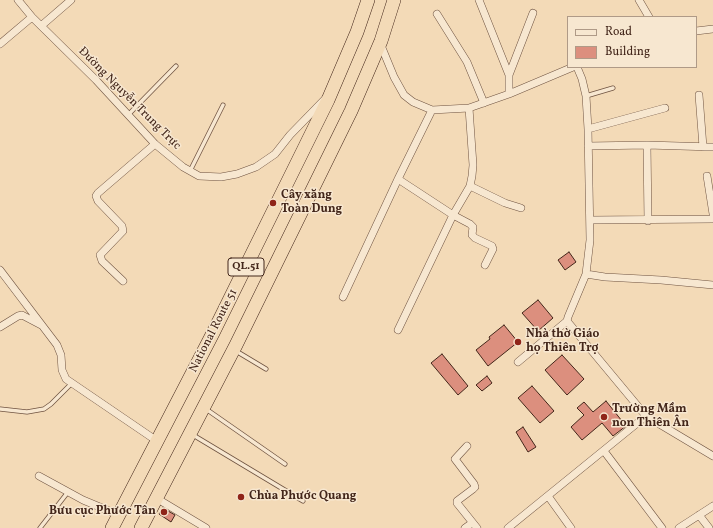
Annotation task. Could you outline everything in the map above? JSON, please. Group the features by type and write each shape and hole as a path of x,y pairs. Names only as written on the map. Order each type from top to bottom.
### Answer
{"highway":[{"name":"National Route 51","path":"112,528 213,333 331,94 357,32 368,0"},
{"name":"National Route 51","path":"141,528 234,349 351,111 380,43 394,0"}],"street":[{"name":"Đường Nguyễn Trung Trực","path":"18,0 32,17 96,80 155,144 183,167 199,176 221,178 238,174 256,167 274,154 290,135 331,94"},
{"path":"41,26 71,0"},
{"path":"478,0 509,75"},
{"path":"639,0 648,16"},
{"path":"509,94 509,75 533,13"},
{"path":"437,14 467,62 484,103"},
{"path":"0,44 32,17"},
{"path":"697,31 713,29"},
{"path":"380,43 394,77 404,95 413,102 432,110 469,108 509,94 571,68"},
{"path":"518,362 567,321 586,274 590,240 588,129 586,96 577,68"},
{"path":"699,95 703,147"},
{"path":"398,330 452,215 470,186 473,166 469,108"},
{"path":"588,129 665,108"},
{"path":"343,297 432,110"},
{"path":"124,281 102,261 100,255 123,230 122,226 98,201 96,196 155,144"},
{"path":"647,145 648,220"},
{"path":"588,146 647,145 713,147"},
{"path":"707,176 713,214"},
{"path":"398,179 452,215 470,224 473,227 472,235 474,238 492,246 493,250 485,265"},
{"path":"470,186 505,203 520,208"},
{"path":"590,220 713,219"},
{"path":"0,270 44,326 59,349 64,375 72,383 157,441"},
{"path":"586,274 605,277 713,285"},
{"path":"0,327 18,316 22,316 44,326"},
{"path":"567,321 646,416 713,456"},
{"path":"508,528 604,452 646,416"},
{"path":"465,528 474,525 457,503 457,500 475,486 455,459 467,446"},
{"path":"604,452 662,528"},
{"path":"39,476 82,500 119,514"},
{"path":"548,496 571,528"},
{"path":"156,498 206,528"},
{"path":"679,528 713,506"},
{"path":"699,515 709,528"}],"lane":[{"path":"128,115 176,66"},
{"path":"586,96 613,88"},
{"path":"190,171 223,105"},
{"path":"234,349 266,369"},
{"path":"0,409 27,412 44,409 72,383"},
{"path":"203,407 285,464"},
{"path":"190,433 303,501"},
{"path":"40,528 68,492"}],"building":[{"path":"569,252 576,262 565,270 558,260"},
{"path":"538,300 553,318 538,331 522,313"},
{"path":"504,325 518,342 488,366 476,350"},
{"path":"442,354 468,386 458,395 431,363"},
{"path":"562,355 584,379 567,395 545,370"},
{"path":"487,376 492,383 482,391 476,385"},
{"path":"532,386 554,411 540,423 518,398"},
{"path":"606,401 626,426 613,436 602,423 582,440 571,427 584,415 577,408 584,402 593,412"},
{"path":"523,427 536,447 528,452 516,432"},
{"path":"163,508 175,515 171,522 159,514"}],"place":[{"name":"Cây xăng Toàn Dung","path":"273,203"},
{"name":"Nhà thờ Giáo họ Thiên Trợ","path":"518,342"},
{"name":"Trường Mầm non Thiên Ân","path":"604,417"},
{"name":"Chùa Phước Quang","path":"241,497"},
{"name":"Bưu cục Phước Tân","path":"164,512"}]}
